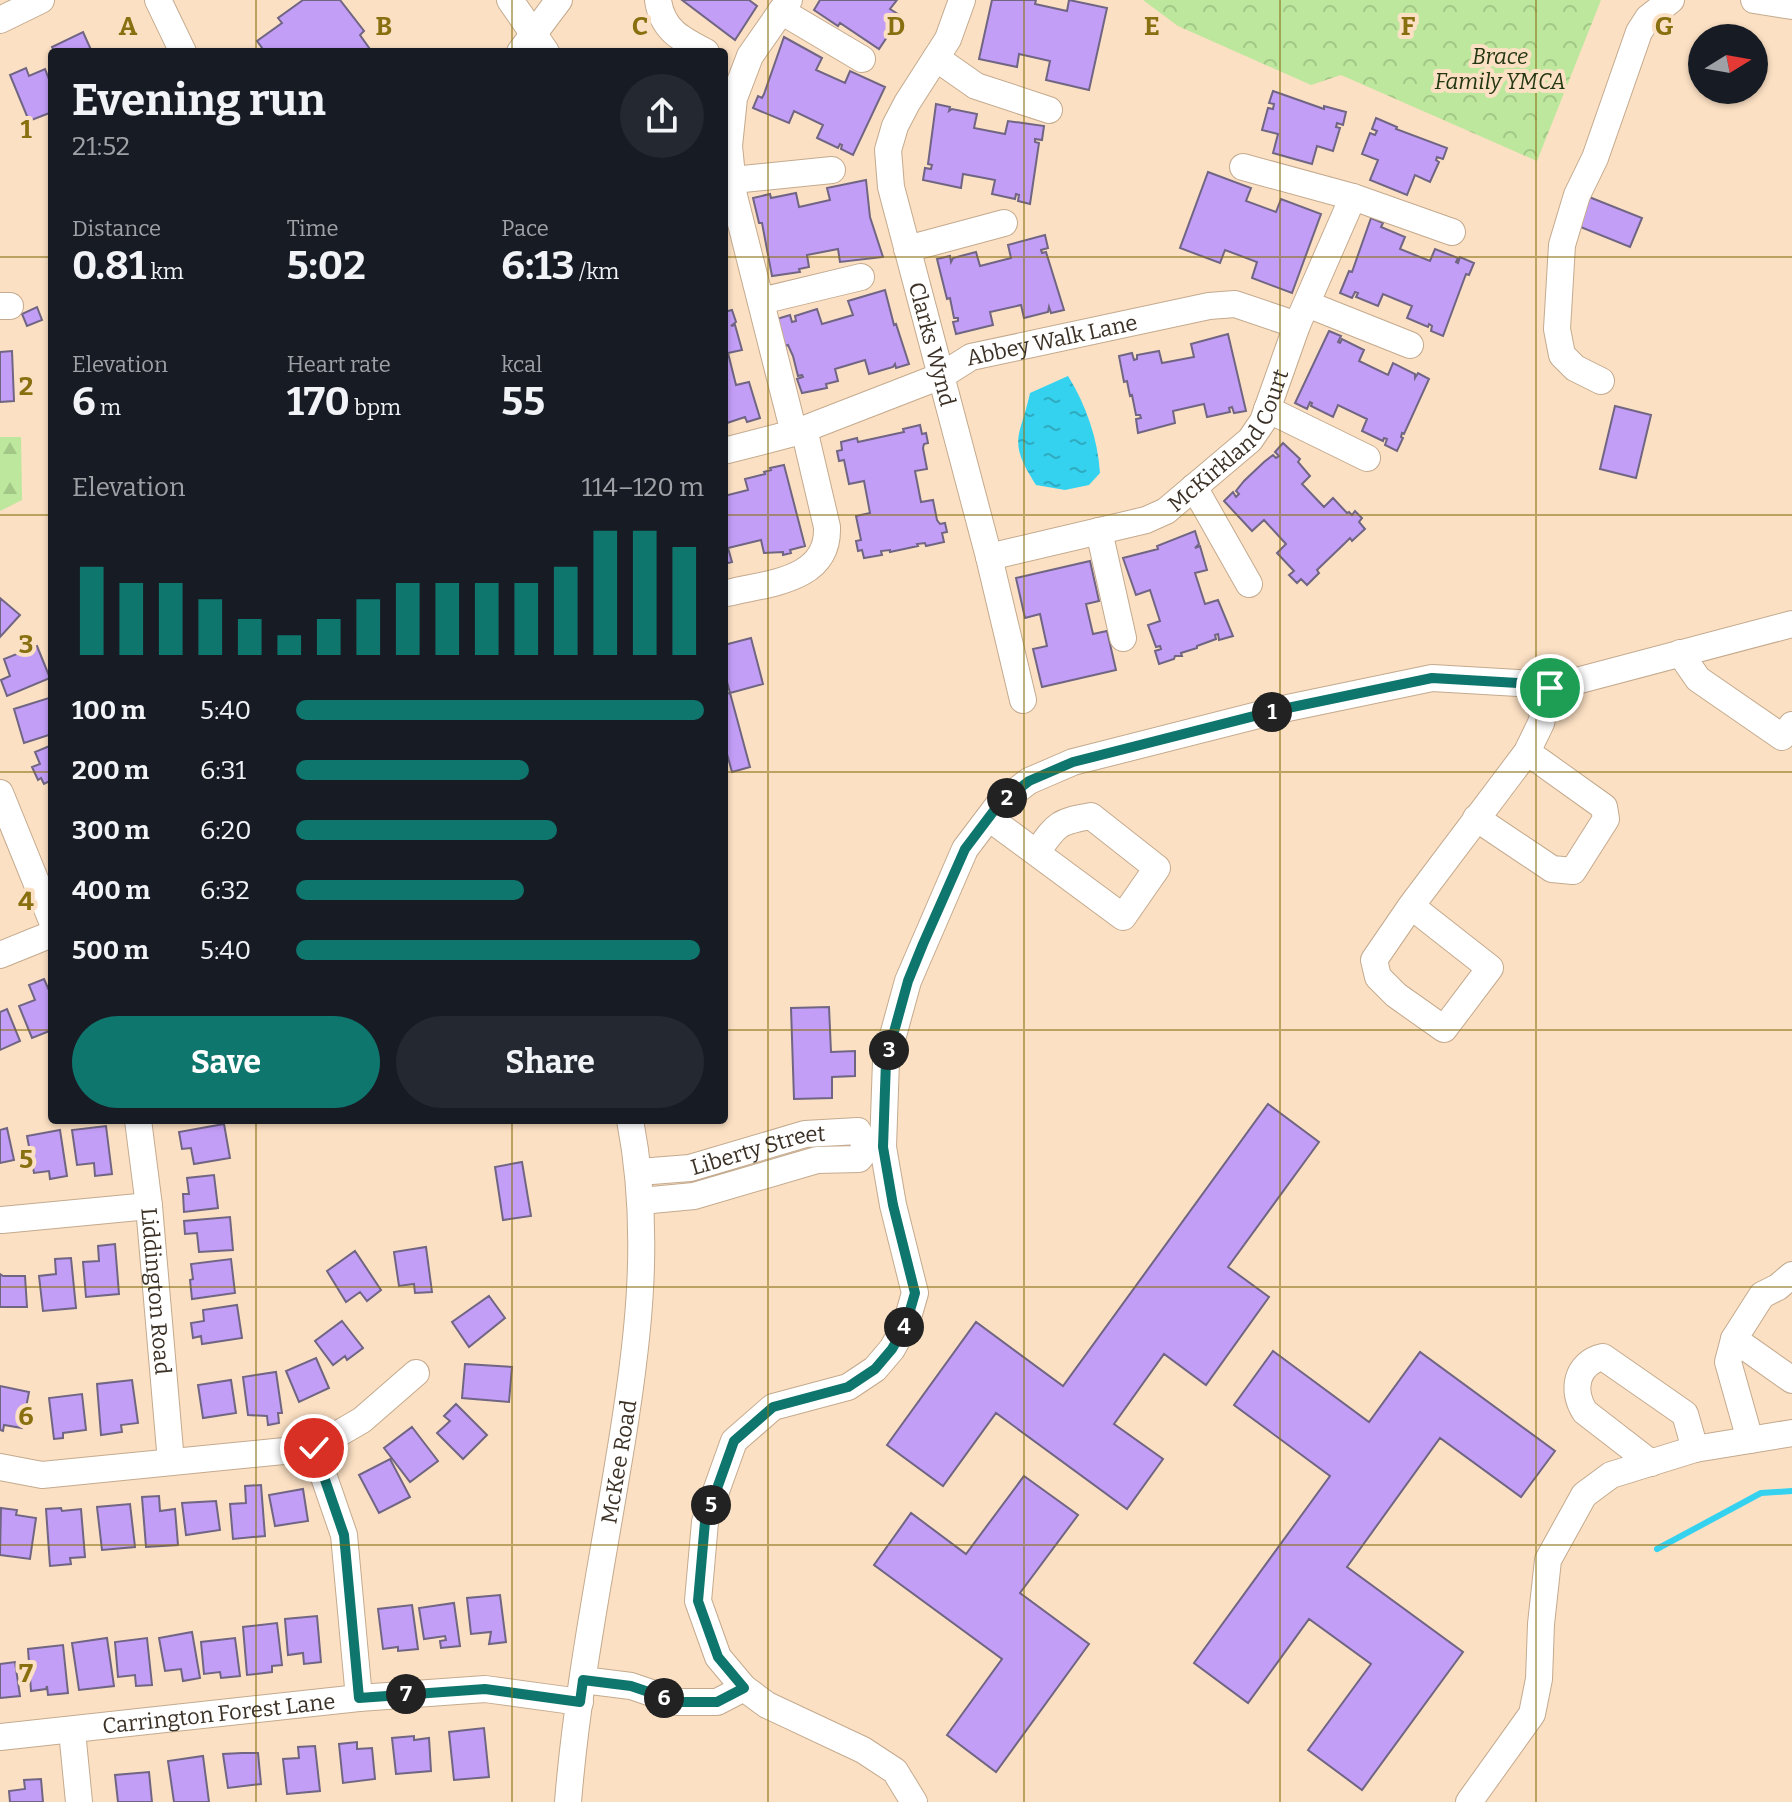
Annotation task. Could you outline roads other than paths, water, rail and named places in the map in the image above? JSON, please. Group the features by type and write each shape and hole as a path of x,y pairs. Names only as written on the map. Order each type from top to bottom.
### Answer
{"street":[{"path":"0,20 41,0"},
{"path":"158,0 181,48"},
{"path":"510,0 534,46"},
{"path":"534,46 559,0"},
{"path":"658,0 660,16 672,34 698,48"},
{"name":"Clarks Wynd","path":"962,0 948,39 907,103 888,150 891,187 989,557 1023,700"},
{"path":"1601,381 1575,368 1562,355 1557,329 1562,245 1577,195 1595,158 1639,32 1648,18 1671,0"},
{"path":"1754,0 1786,5"},
{"path":"728,593 799,576 812,568 828,543 827,527 761,301 734,196 729,146 734,67 750,56 785,5 862,59"},
{"path":"936,58 976,86 1049,110"},
{"path":"1243,167 1353,197 1452,232"},
{"path":"733,180 832,170"},
{"name":"McKirkland Court","path":"989,557 1146,520 1166,511 1250,440 1263,421 1302,314 1353,197"},
{"path":"907,249 1004,223"},
{"path":"761,301 861,277"},
{"name":"Abbey Walk Lane","path":"728,450 799,431 941,376 971,357 1209,306 1235,304 1302,314 1410,345"},
{"path":"1267,409 1367,458"},
{"path":"1194,487 1249,584"},
{"path":"1099,531 1123,638"},
{"path":"914,1802 895,1771 863,1750 767,1705 744,1688 718,1657 698,1601 705,1522 734,1441 773,1407 848,1387 875,1369 892,1349 906,1324 915,1293 875,1148 886,1061 908,981 965,849 999,804 1029,781 1073,762 1278,710 1432,678 1550,688 1792,624"},
{"path":"1680,653 1698,679 1782,737 1792,725"},
{"path":"1411,906 1490,968 1444,1029 1396,995 1378,977 1374,960 1411,906 1527,752 1541,723 1550,688"},
{"path":"1476,818 1552,869 1573,871 1606,819 1604,807 1527,752"},
{"path":"0,793 48,911"},
{"path":"989,818 1037,852"},
{"path":"0,955 48,936"},
{"name":"Liddington Road","path":"139,1124 149,1206 171,1462"},
{"name":"McKee Road","path":"568,1802 641,1295 641,1201 631,1124"},
{"name":"Liberty Street","path":"639,1172 690,1168 805,1134 858,1131 875,1148 859,1159 817,1160 694,1196 641,1201"},
{"path":"771,1143 776,1171"},
{"path":"2,1220 149,1206"},
{"path":"1750,1440 1728,1362 1734,1339 1762,1295 1787,1286"},
{"path":"1734,1339 1792,1380"},
{"path":"1651,1463 1580,1405 1575,1387 1579,1376 1594,1359 1603,1357 1685,1414 1695,1449"},
{"path":"0,1467 42,1475 314,1448 362,1420 416,1373"},
{"path":"1469,1802 1532,1714 1539,1679 1548,1560 1584,1495 1611,1475 1695,1449 1792,1433"},
{"path":"314,1448 344,1535 359,1698"},
{"name":"Carrington Forest Lane","path":"0,1737 359,1698 485,1689 582,1691 631,1686 678,1702 717,1702 744,1688"},
{"path":"72,1731 79,1802"}],"water":[{"path":"1068,376 1090,423 1100,473 1089,485 1065,490 1036,485 1021,458 1018,439 1030,393"}],"waterway":[{"path":"1657,1549 1761,1493 1792,1491"}],"park label":[{"name":"Brace Family YMCA","path":"1500,68"}]}
